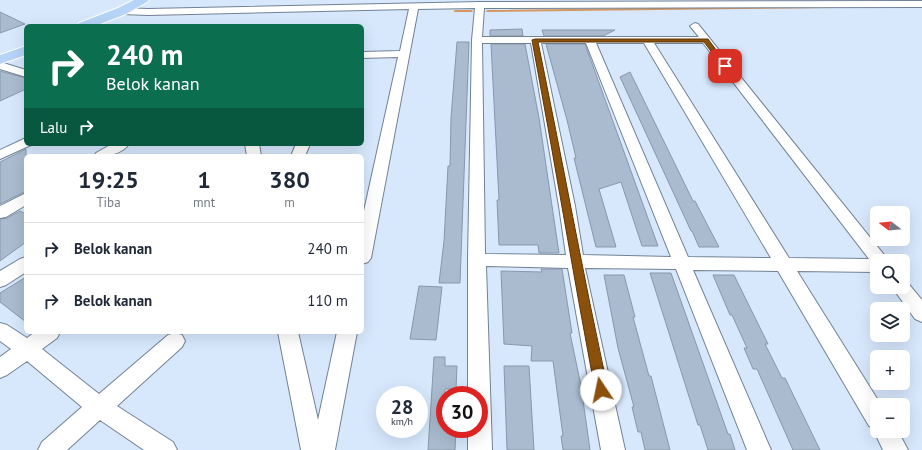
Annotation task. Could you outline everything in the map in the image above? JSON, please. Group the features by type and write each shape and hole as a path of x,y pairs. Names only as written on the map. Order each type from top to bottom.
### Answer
{"main road":[{"path":"89,24 122,11 143,0"},
{"path":"0,60 24,51"}],"street":[{"path":"122,11 414,7 592,2 874,2 922,4"},
{"path":"480,5 477,40 477,260 480,450"},
{"path":"364,248 414,7"},
{"path":"695,26 874,254"},
{"path":"477,40 706,40"},
{"path":"535,40 567,206 575,261 613,450"},
{"path":"590,41 759,450"},
{"path":"648,41 870,407"},
{"path":"364,55 404,54"},
{"path":"0,65 24,73"},
{"path":"0,155 24,143"},
{"path":"104,154 118,146"},
{"path":"0,213 24,199"},
{"path":"477,260 870,266"},
{"path":"0,280 24,264"},
{"path":"906,294 922,314"},
{"path":"0,331 27,349 99,407 165,450"},
{"path":"0,369 47,334"},
{"path":"288,334 313,450"},
{"path":"322,450 347,334"},
{"path":"50,450 175,342"},
{"path":"889,438 896,450"}],"building":[{"path":"0,12 25,24 24,24 0,33"},
{"path":"522,29 523,36 490,36 490,30"},
{"path":"542,30 615,30 603,36 544,36"},
{"path":"457,42 469,42 460,283 439,283 444,241 448,166 450,166 451,118"},
{"path":"491,44 525,44 539,118 559,253 539,253 538,245 499,245 497,200 499,200"},
{"path":"546,44 585,44 658,246 642,246 621,182 599,189 616,247 596,247 574,158 576,158 567,120"},
{"path":"0,71 24,77 24,90 0,101"},
{"path":"630,72 693,201 695,201 719,247 699,247 620,77"},
{"path":"26,149 26,154 24,154 24,192 0,204 0,162"},
{"path":"20,211 24,213 24,243 0,261 0,219 7,218"},
{"path":"541,269 562,269 572,333 570,333 581,386 590,450 563,450 561,436 563,436 553,361 531,361 532,346 504,344 501,271 542,272"},
{"path":"650,273 671,273 735,450 708,450 700,425 698,425"},
{"path":"604,275 624,275 635,317 633,317 649,376 651,376 670,450 645,450 641,432 638,432 632,407 634,407 618,348"},
{"path":"713,275 734,275 768,344 765,344 782,378 785,378 820,450 793,450 757,369 753,369 744,348 747,348 732,315 730,315"},
{"path":"24,278 24,320 0,302 0,293"},
{"path":"419,286 442,287 436,340 410,339"},
{"path":"434,357 445,357 445,366 457,366 456,386 436,386 436,438 456,438 455,450 428,450"},
{"path":"504,366 529,366 534,450 507,450"}],"waterway":[{"path":"487,11 829,7"},
{"path":"455,11 472,11"}],"route":[{"path":"601,390 575,261 552,123 535,40 706,40 725,66"}]}
